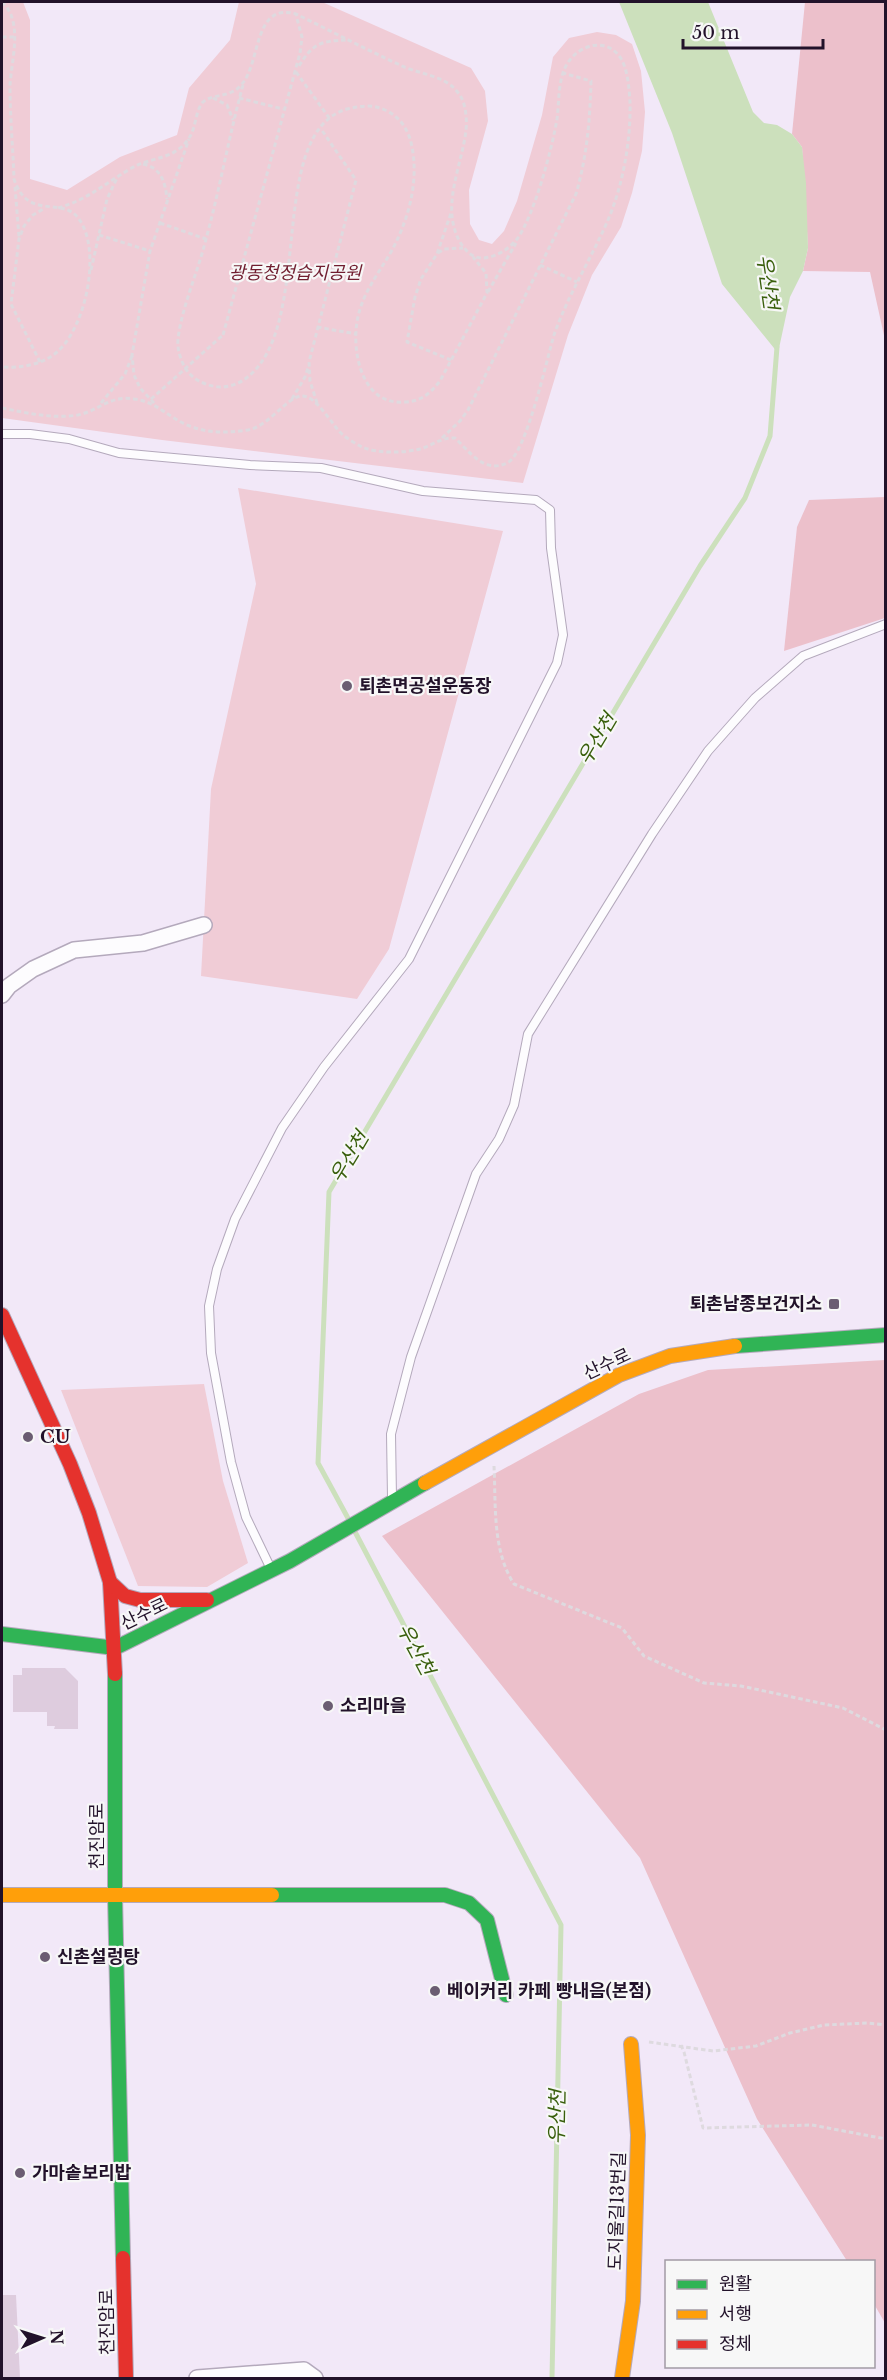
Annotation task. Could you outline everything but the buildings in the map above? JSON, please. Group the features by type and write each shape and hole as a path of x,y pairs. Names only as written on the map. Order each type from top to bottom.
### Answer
{"main road":[{"name":"천진암로","path":"2,1315 70,1464 89,1513 110,1582 115,1648 115,1896 126,2379"},
{"name":"산수로","path":"2,1634 115,1648 290,1561 392,1501 619,1375 670,1356 728,1347 885,1335"},
{"path":"110,1582 125,1596 140,1600 217,1599"},
{"path":"2,1895 445,1895 469,1903 487,1920 506,1995"},
{"name":"도지울길13번길","path":"622,2379 633,2301 638,2135 631,2044"}],"street":[{"path":"2,995 9,986 33,969 74,950 143,943 204,925"},
{"path":"197,2379 304,2370 315,2379"}],"lane":[{"path":"2,434 30,434 69,439 119,453 250,465 321,468 423,491 536,500 550,510 551,548 563,634 557,663 409,959 324,1067 282,1128 235,1219 217,1269 209,1306 213,1364 231,1462 246,1516 271,1571"},
{"path":"392,1501 391,1434 411,1357 476,1174 499,1139 514,1105 528,1034 646,844 708,751 755,698 802,656 885,624"}],"path":[{"path":"2,2 11,18 15,37 10,86 19,239 11,304 40,362"},
{"path":"291,400 301,396 308,397 318,405 343,435 363,447 382,452 421,448 447,437 454,438 472,457 484,464 507,463 516,457 537,400 554,335 609,218 619,185 630,119 629,91 625,67 619,56 606,46 591,44 579,50 569,61 563,73 550,148 532,209 517,239 451,360 432,392 421,399 407,402 384,400 373,393 365,380 357,351 356,334 360,304 390,254 405,222 414,183 414,156 411,139 404,125 395,115 383,109 372,106 343,110 321,129 313,140 307,156 296,195 281,317 265,358 253,373 228,387 204,383 194,378 185,369 179,356 178,343 206,239 243,83 264,27 277,13 285,11 296,14 402,67 454,88 462,99 467,127 454,184 453,225 463,248 473,256 486,273 487,293"},
{"path":"151,399 223,335 295,71 302,37 296,14"},
{"path":"2,38 15,37"},
{"path":"295,71 314,46 328,41 349,40"},
{"path":"295,71 330,119"},
{"path":"438,441 460,421 468,410 566,217 583,170 588,142 591,81 563,73"},
{"path":"100,404 125,374 132,354 150,251 203,102 212,97 224,96 233,92 243,83"},
{"path":"212,97 227,105 234,121"},
{"path":"239,98 284,110"},
{"path":"132,354 134,375 141,388 155,404 191,428 211,432 251,429 272,418 291,400 305,377 356,180 321,129"},
{"path":"58,208 80,202 118,176 141,164 158,160 175,152 190,137"},
{"path":"141,164 152,166 160,173 168,201"},
{"path":"2,365 25,367 40,362 57,352 70,336 83,308 107,199 118,176"},
{"path":"14,179 18,192 28,201 45,207 58,208 72,213 79,219 86,233 90,255 90,277"},
{"path":"19,239 24,226 33,215 45,207"},
{"path":"451,360 407,342 415,297 421,279 436,254 452,208"},
{"path":"160,223 206,239"},
{"path":"99,235 150,251"},
{"path":"473,256 482,258 494,256 505,251 517,239"},
{"path":"436,254 444,249 463,248"},
{"path":"540,265 577,282"},
{"path":"318,327 356,334"},
{"path":"309,362 310,381 318,405"},
{"path":"2,408 40,416 61,417 81,414 115,399 132,398 155,404"},
{"path":"493,1445 499,1546 506,1571 514,1584 622,1628 644,1656 704,1683 741,1686 843,1707 885,1730"},
{"path":"631,2044 635,2041 681,2045 713,2051 756,2046 790,2033 824,2025 868,2023 885,2025"},
{"path":"681,2045 703,2128 812,2125 885,2139"}],"green space":[{"name":"광동청정습지공원","path":"2,2 23,2 30,20 30,179 67,190 120,157 177,135 189,88 230,40 239,2 322,2 471,68 485,91 488,121 469,190 470,224 479,240 492,244 504,231 517,201 542,115 553,57 569,38 597,32 616,35 632,44 641,71 645,112 642,151 632,193 621,227 592,275 568,335 523,483 162,440 2,418"},
{"name":"퇴촌면공설운동장","path":"238,488 503,531 389,949 357,999 201,976 211,789 256,584"},
{"path":"204,1384 223,1481 248,1563 207,1587 138,1586 61,1390"}],"shaded area":[{"path":"805,2 885,2 885,340 870,272 803,271 808,248 802,147 792,134"},
{"path":"885,497 885,618 784,651 797,527 809,500"},
{"path":"886,1360 885,2323 875,2306 875,2260 846,2260 757,2119 640,1858 382,1536 639,1394 708,1370"}],"water":[{"path":"619,2 708,2 753,112 764,123 777,125 792,134 802,147 806,183 808,248 803,271 790,297 778,353 722,284 672,133"}],"waterway":[{"name":"우산천","path":"349,1520 318,1463 329,1192 700,566 745,498 770,436 777,347"},
{"name":"우산천","path":"353,1528 561,1925 552,2378"}],"traffic: fast":[{"path":"735,1346 886,1335"},
{"path":"2,1634 115,1648 290,1561 425,1483"},
{"path":"115,1674 115,1896 123,2258"},
{"path":"272,1895 445,1895 469,1903 487,1920 506,1995"}],"traffic: slow":[{"path":"425,1483 619,1375 670,1356 735,1346"},
{"path":"2,1895 272,1895"},
{"path":"622,2378 633,2301 638,2135 631,2044"}],"traffic: jam":[{"path":"2,1315 70,1464 89,1513 110,1582 115,1674"},
{"path":"110,1582 125,1596 140,1600 207,1600"},
{"path":"123,2258 126,2378"}],"place":[{"name":"퇴촌면공설운동장","path":"347,686"},
{"name":"퇴촌남종보건지소","path":"834,1304"},
{"name":"CU","path":"28,1437"},
{"name":"소리마을","path":"328,1706"},
{"name":"신촌설렁탕","path":"45,1957"},
{"name":"베이커리 카페 빵내음(본점)","path":"435,1991"},
{"name":"가마솥보리밥","path":"20,2173"}]}
